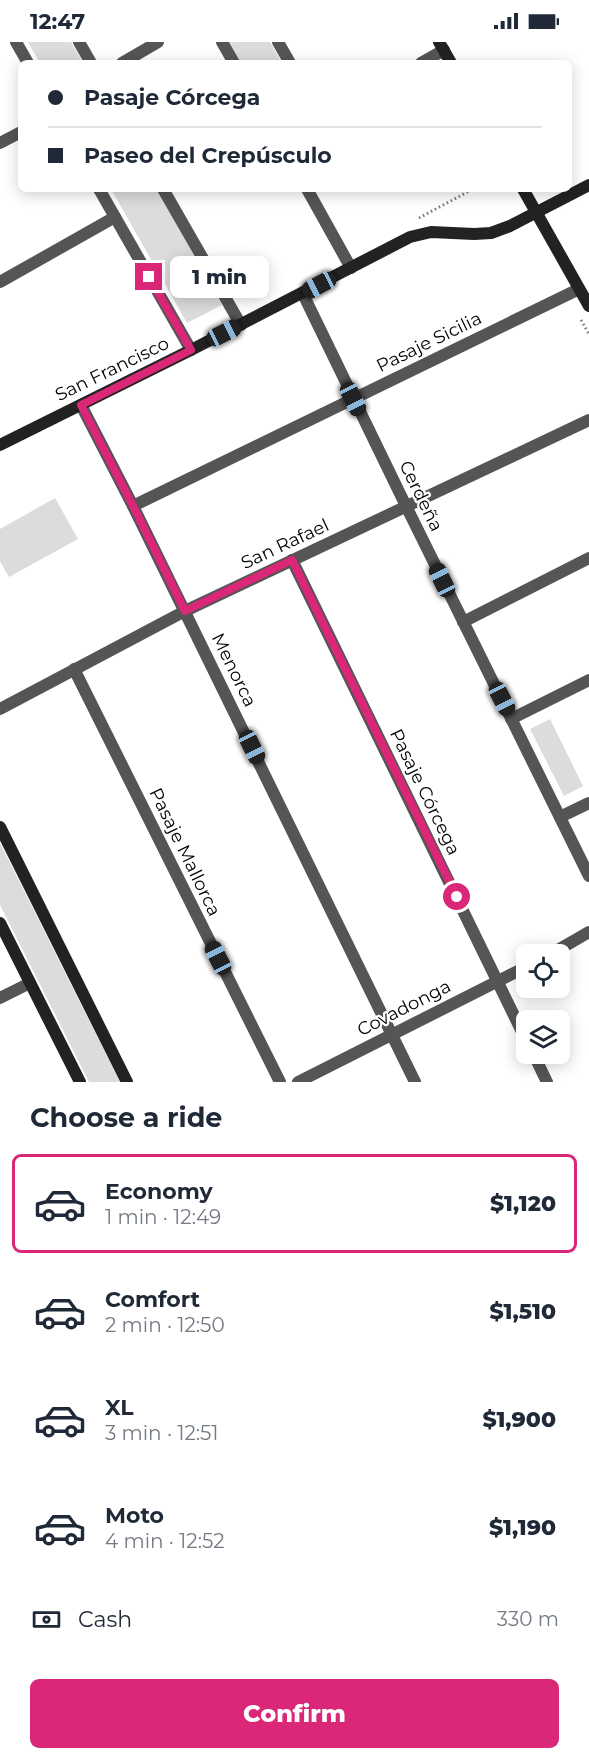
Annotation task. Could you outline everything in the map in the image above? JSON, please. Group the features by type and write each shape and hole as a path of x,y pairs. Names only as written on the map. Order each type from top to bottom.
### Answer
{"main road":[{"path":"441,46 449,60"},
{"name":"San Francisco","path":"0,445 303,294 410,237 431,232 491,233 510,226 589,185"},
{"path":"525,192 589,306"},
{"path":"0,827 127,1082"},
{"path":"0,924 80,1082"}],"street":[{"path":"16,42 26,60"},
{"path":"79,42 89,60"},
{"path":"127,60 158,42"},
{"path":"222,42 232,60"},
{"path":"278,42 288,60"},
{"path":"425,60 441,46"},
{"path":"0,143 18,134"},
{"path":"101,192 191,350"},
{"path":"165,192 241,325"},
{"path":"309,192 351,268"},
{"path":"0,282 115,217"},
{"name":"Pasaje Sicilia","path":"133,506 579,289"},
{"name":"Cerdeña","path":"303,294 589,876"},
{"name":"Menorca","path":"81,405 185,611 415,1082"},
{"name":"San Rafael","path":"0,708 185,611 589,420"},
{"path":"463,622 589,558"},
{"name":"Pasaje Córcega","path":"292,560 516,1019"},
{"name":"Pasaje Mallorca","path":"74,669 280,1082"},
{"path":"511,719 589,680"},
{"path":"560,818 589,803"},
{"path":"568,944 589,932"},
{"name":"Covadonga","path":"298,1082 516,972"},
{"path":"0,998 30,983"},
{"path":"538,1064 547,1082"}],"shaded area":[{"path":"28,42 71,42 81,60 38,60"},
{"path":"228,42 270,42 280,60 238,60"},
{"path":"113,192 158,192 222,305 187,323"},
{"path":"55,498 78,539 9,577 0,561 0,529"},
{"path":"550,719 583,786 564,796 530,729"},
{"path":"0,843 120,1082 89,1082 0,905"}],"route":[{"path":"149,277 191,350 81,405 185,611 292,560 457,897"}]}
